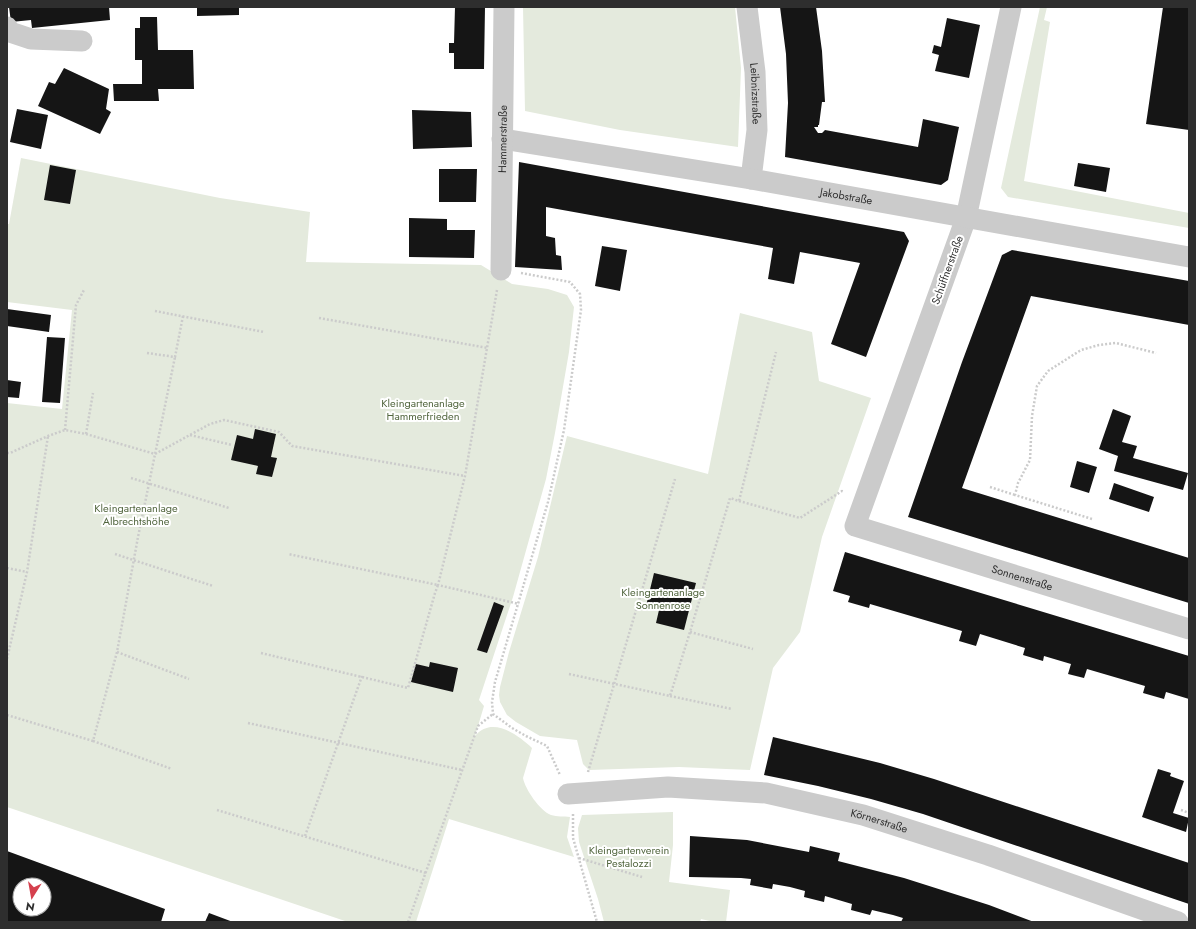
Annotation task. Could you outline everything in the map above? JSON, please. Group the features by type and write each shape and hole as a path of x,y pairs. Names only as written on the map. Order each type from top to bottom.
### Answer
{"street":[{"name":"Hammerstraße","path":"501,270 504,7"},
{"name":"Leibnizstraße","path":"747,7 755,72 757,130 750,179"},
{"name":"Schüffnerstraße","path":"854,526 966,218 1011,7"},
{"path":"7,27 10,32 31,39 82,42"},
{"name":"Jakobstraße","path":"502,139 750,179 1189,257"},
{"name":"Sonnenstraße","path":"854,526 1189,629"},
{"name":"Körnerstraße","path":"568,794 668,787 766,793 863,815 988,855 1178,922"}],"path":[{"path":"261,653 408,688 434,593 438,585 465,476 501,270 570,282 580,294 581,310 564,430 548,502 495,682 492,702 493,714 512,728 547,746 568,794 574,815 573,838 597,922"},
{"path":"65,430 76,305 84,290"},
{"path":"155,311 264,332"},
{"path":"93,741 117,652 183,316"},
{"path":"319,318 488,348"},
{"path":"1015,495 1018,483 1030,460 1032,416 1037,386 1048,371 1081,350 1099,345 1116,343 1156,353"},
{"path":"739,501 776,352"},
{"path":"147,353 175,357"},
{"path":"86,434 93,393"},
{"path":"7,453 65,430 86,434 155,454 210,424 224,420 279,432 292,446 465,476"},
{"path":"190,435 232,445"},
{"path":"7,659 27,572 48,436"},
{"path":"131,478 229,508"},
{"path":"568,794 590,770 674,479"},
{"path":"990,487 1092,519"},
{"path":"670,696 730,498 800,518 842,491"},
{"path":"115,554 213,586"},
{"path":"288,554 438,585 519,604"},
{"path":"7,568 27,572"},
{"path":"690,632 753,649"},
{"path":"117,652 189,679"},
{"path":"569,674 732,710"},
{"path":"305,836 362,676"},
{"path":"408,922 478,726 493,714"},
{"path":"7,715 93,741 172,769"},
{"path":"248,723 338,744 462,770"},
{"path":"217,810 426,873"},
{"path":"1181,810 1189,813"},
{"path":"579,858 642,877"}],"green space":[{"path":"523,7 735,7 741,68 738,147 620,130 525,111"},
{"path":"1040,7 1047,7 1044,20 1050,22 1024,181 1189,213 1189,228 1008,197 1001,188"},
{"path":"21,158 220,198 310,212 306,262 481,265 512,284 548,289 567,295 574,307 569,352 546,479 513,597 479,700 484,706 475,736 482,730 489,727 497,727 519,737 532,748 523,778 524,783 534,799 547,813 553,816 570,817 567,837 574,857 449,819 416,922 348,922 7,807 7,403 62,409 72,310 7,302 7,224 9,224"},
{"name":"Kleingartenanlage Sonnenrose","path":"740,313 812,332 819,381 871,398 822,537 800,632 773,668 750,770 679,767 589,770 583,764 577,740 540,736 507,715 500,702 499,695 509,652 538,557 567,436 708,474"},
{"name":"Kleingartenverein Pestalozzi","path":"673,812 673,845 669,882 730,890 726,922 714,922 701,919 700,922 604,922 579,842 578,828 582,815"}],"building":[{"path":"9,7 109,7 110,20 32,28 31,20 11,22"},
{"path":"197,7 239,7 239,15 197,16"},
{"path":"455,7 485,7 484,69 454,69 454,53 449,53 449,43 454,43"},
{"path":"780,7 816,7 822,51 825,102 822,102 819,125 818,127 814,127 818,133 822,133 825,130 918,147 923,119 959,127 948,180 941,185 785,157 788,103 786,54"},
{"path":"1163,7 1189,8 1189,130 1146,124"},
{"path":"140,17 157,17 158,50 193,50 194,89 158,89 159,101 114,101 113,84 142,84 142,60 135,60 135,28 140,28"},
{"path":"947,18 980,25 969,78 935,71 939,55 932,53 934,45 941,47"},
{"path":"64,68 109,89 106,109 111,112 100,134 38,106 49,82 55,84"},
{"path":"17,109 48,115 41,149 10,142"},
{"path":"412,110 471,112 472,147 413,149"},
{"path":"519,162 904,232 909,241 866,357 831,344 860,263 800,252 794,284 768,279 773,248 546,207 546,236 555,238 556,255 561,256 562,270 515,267"},
{"path":"1078,163 1110,168 1106,192 1074,186"},
{"path":"50,165 76,170 70,204 44,200"},
{"path":"439,169 477,169 476,202 439,202"},
{"path":"409,218 447,219 447,230 475,230 474,258 409,257"},
{"path":"602,246 627,250 620,291 595,286"},
{"path":"1012,250 1189,281 1189,325 1031,296 962,488 1189,558 1189,603 908,517 962,362 1002,255"},
{"path":"7,309 51,315 49,332 7,326"},
{"path":"47,337 65,338 60,403 42,402"},
{"path":"7,380 21,382 19,398 7,397"},
{"path":"1113,409 1131,416 1122,442 1137,446 1133,458 1188,473 1183,490 1114,471 1118,456 1099,449"},
{"path":"255,429 276,434 271,457 277,458 272,477 256,474 258,466 231,460 237,435 253,439"},
{"path":"1077,461 1097,467 1089,493 1070,487"},
{"path":"1114,483 1154,497 1149,512 1109,499"},
{"path":"845,552 1189,656 1189,699 1166,692 1164,699 1143,693 1145,686 1087,669 1084,678 1068,674 1071,664 1044,656 1043,661 1023,655 1025,648 980,634 976,646 959,641 962,631 870,604 869,608 848,602 850,596 833,591"},
{"path":"654,573 696,583 684,630 656,623 659,610 646,606"},
{"path":"494,602 504,606 487,653 477,650"},
{"path":"430,662 458,668 453,692 411,682 416,664 429,667"},
{"path":"773,737 880,763 934,779 1189,863 1189,904 923,814 818,786 764,775"},
{"path":"1158,769 1171,773 1170,776 1184,781 1173,813 1189,818 1186,832 1142,817"},
{"path":"690,836 747,840 809,852 810,846 840,853 838,861 904,878 989,905 1034,922 901,922 903,918 893,915 872,910 870,915 851,910 852,904 825,896 824,902 804,897 805,891 790,887 773,884 772,889 750,885 751,879 741,878 689,877"},
{"path":"7,851 165,909 161,922 7,922"},
{"path":"209,913 233,922 205,922"}],"park label":[{"name":"Kleingartenanlage Hammerfrieden","path":"423,409"},
{"name":"Kleingartenanlage Albrechtshöhe","path":"136,514"}]}
